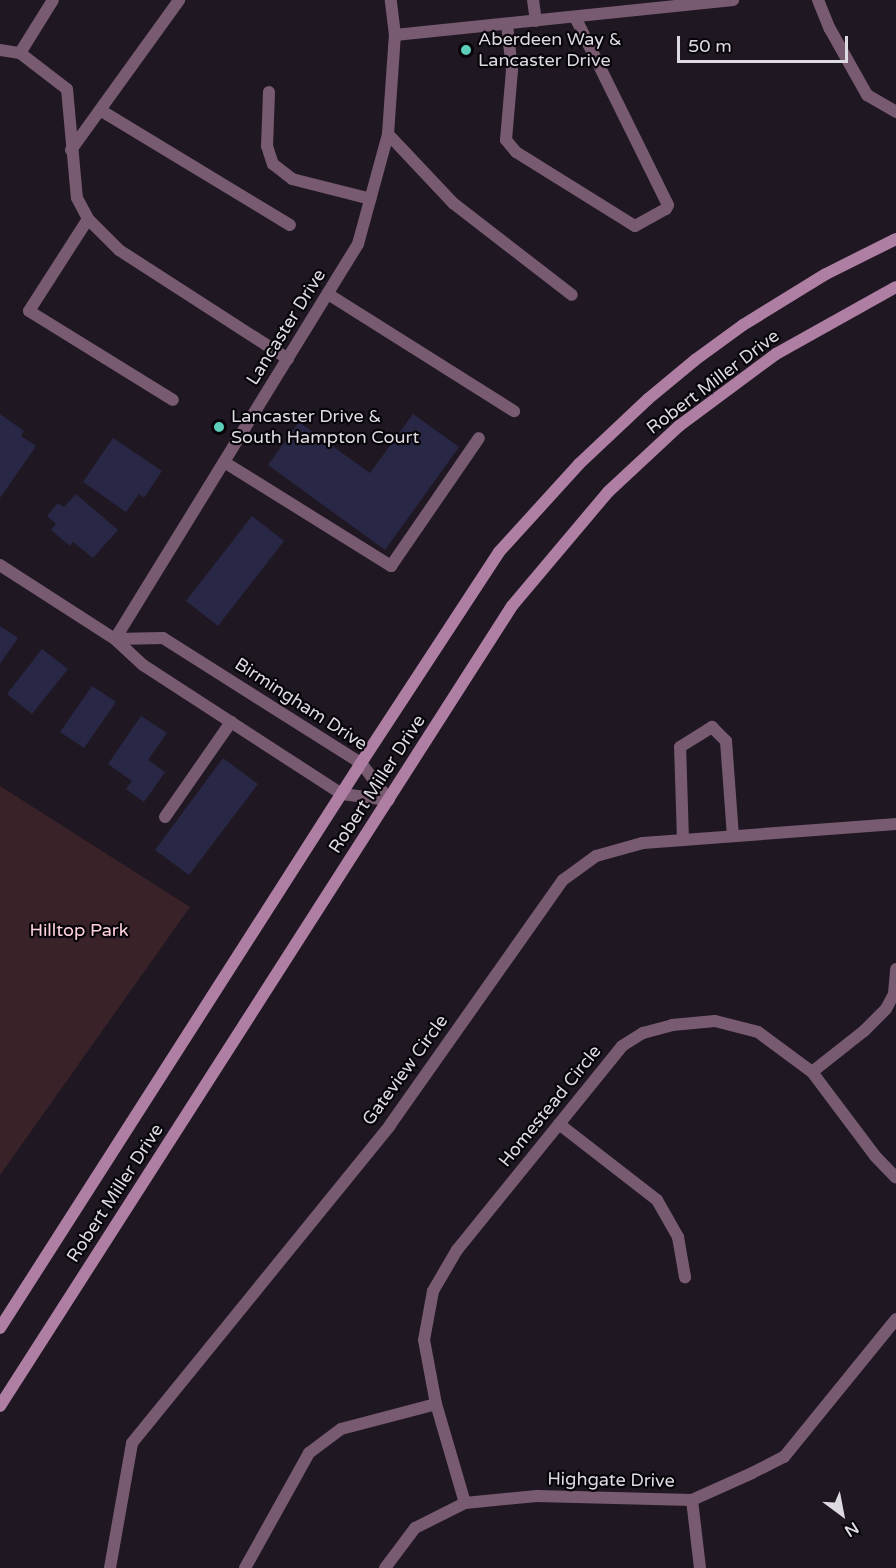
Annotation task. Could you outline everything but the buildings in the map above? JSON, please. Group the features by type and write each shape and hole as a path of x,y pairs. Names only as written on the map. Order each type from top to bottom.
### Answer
{"main road":[{"name":"Robert Miller Drive","path":"0,1328 361,763 500,552 579,464 648,399 743,326 826,274 896,239"},
{"name":"Robert Miller Drive","path":"0,1406 512,606 608,492 679,426 776,354 896,287"}],"street":[{"path":"20,53 53,0"},
{"path":"71,150 179,0"},
{"name":"Lancaster Drive","path":"115,639 358,244 388,134 395,35 392,0"},
{"path":"533,0 536,21"},
{"path":"395,35 733,0"},
{"path":"818,0 830,29 867,95 896,113"},
{"path":"507,24 512,70 507,140 516,152 635,226 666,209 668,205 575,17"},
{"path":"0,50 20,53 67,89 77,198 88,219 119,250 288,359"},
{"path":"269,92 267,146 273,164 292,178 370,199"},
{"path":"100,110 290,225"},
{"path":"388,134 453,203 572,295"},
{"path":"88,219 29,311 173,400"},
{"path":"328,294 514,411"},
{"path":"224,462 391,566 479,438"},
{"path":"0,565 115,639 143,665 342,794 389,800"},
{"name":"Birmingham Drive","path":"115,639 163,638 361,763 389,800"},
{"path":"165,818 231,722"},
{"path":"682,840 680,747 712,728 726,741 734,836"},
{"name":"Gateview Circle","path":"110,1568 132,1443 390,1125 563,880 596,856 643,843 896,824"},
{"path":"812,1072 864,1031 885,1008 894,994 896,969"},
{"name":"Homestead Circle","path":"465,1503 436,1404 424,1340 433,1291 457,1250 622,1046 644,1033 672,1025 714,1021 758,1032 812,1072 875,1156 896,1178"},
{"path":"559,1124 657,1200 678,1237 685,1277"},
{"name":"Highgate Drive","path":"385,1568 415,1528 465,1503 537,1497 692,1500 784,1457 896,1319"},
{"path":"245,1568 277,1506 309,1453 341,1429 436,1404"},
{"path":"692,1500 700,1568"}],"green space":[{"name":"Hilltop Park","path":"0,786 190,907 0,1175"}],"place":[{"name":"Aberdeen Way & Lancaster Drive","path":"466,50"},
{"name":"Lancaster Drive & South Hampton Court","path":"219,427"}]}
